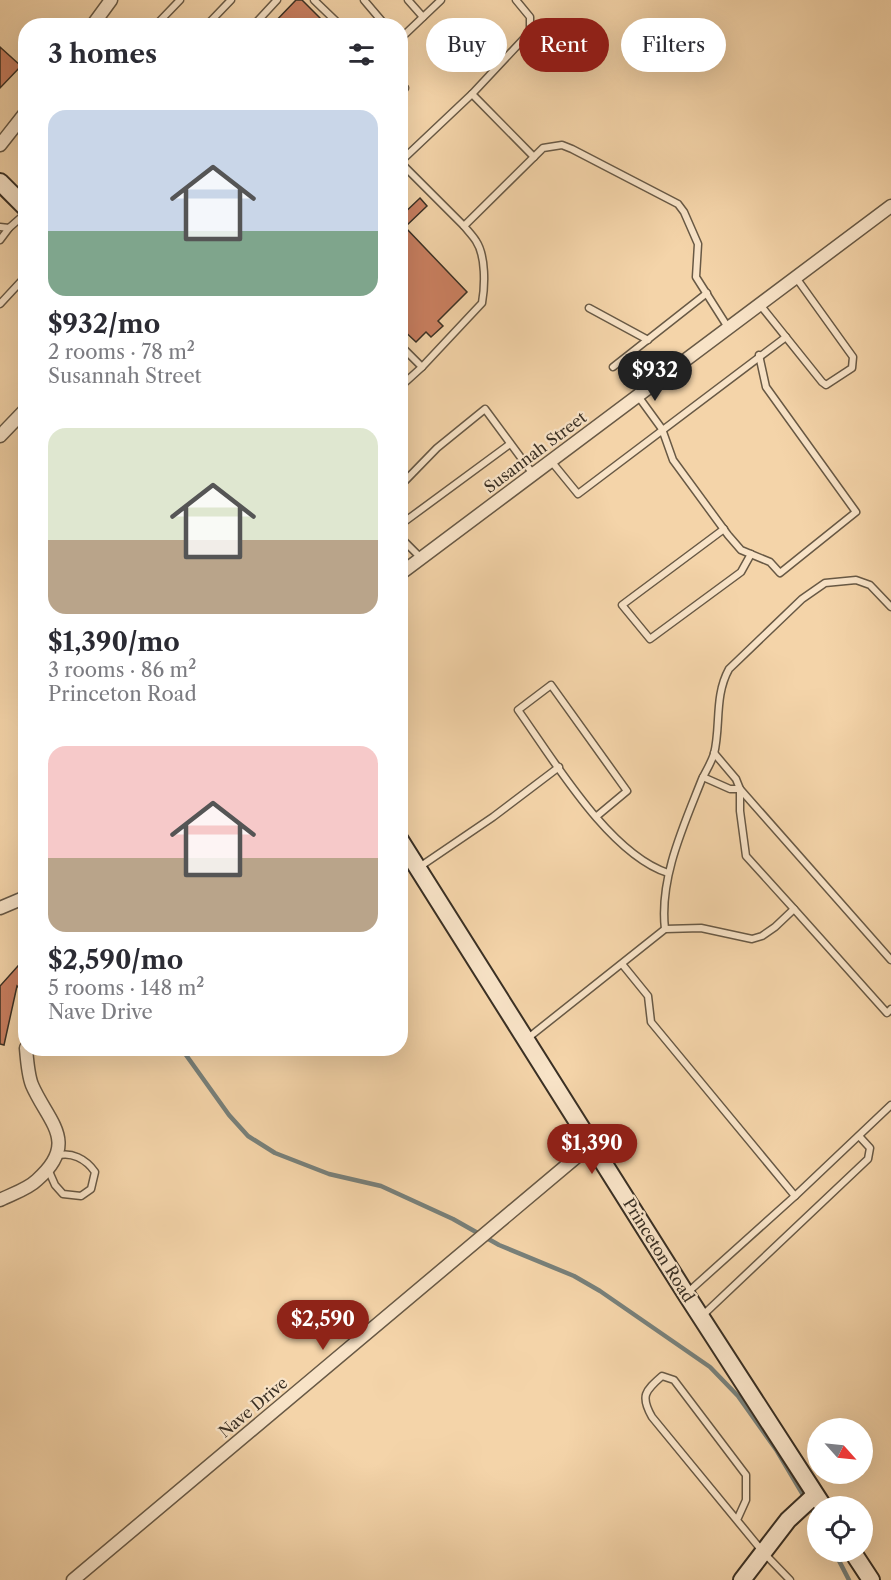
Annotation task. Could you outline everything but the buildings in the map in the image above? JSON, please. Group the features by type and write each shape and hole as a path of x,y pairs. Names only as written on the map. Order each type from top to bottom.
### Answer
{"street":[{"path":"98,18 111,0"},
{"path":"0,145 18,122"},
{"path":"0,182 18,200"},
{"name":"Susannah Street","path":"408,568 891,207"},
{"path":"0,436 18,417"},
{"name":"Princeton Road","path":"408,852 686,1294 816,1496"},
{"path":"0,908 18,900"},
{"path":"0,1200 36,1181 48,1168 59,1145 57,1132 49,1112 32,1085 28,1056"},
{"name":"Nave Drive","path":"73,1580 592,1144"},
{"path":"742,1580 788,1520 807,1508"},
{"path":"859,1562 871,1580"}],"lane":[{"path":"163,18 180,0"},
{"path":"214,18 231,0"},
{"path":"260,18 277,0"},
{"path":"315,0 333,18"},
{"path":"364,0 379,18"},
{"path":"408,0 423,17"},
{"path":"408,31 441,0"},
{"path":"408,154 472,94 530,32 530,18 516,0"},
{"path":"472,94 534,157"},
{"path":"464,226 543,148 562,145 678,204 698,244 696,277 729,329"},
{"path":"408,170 476,241 481,252 484,293 482,303 408,380"},
{"path":"0,240 18,220"},
{"path":"0,227 9,228"},
{"path":"761,306 826,385 852,368 853,357 797,279"},
{"path":"0,304 18,285"},
{"path":"613,367 707,294"},
{"path":"589,308 648,340"},
{"path":"551,461 578,494 759,355 786,337"},
{"path":"408,353 422,367"},
{"path":"639,396 662,429 673,460 724,529 741,550 771,562 780,573 856,512 766,387 759,355"},
{"path":"408,478 437,448 485,409 533,474"},
{"path":"408,519 510,444"},
{"path":"724,529 622,605 650,639 741,572 750,554"},
{"path":"408,545 421,558"},
{"path":"665,928 663,913 668,873 714,753 723,681 729,669 802,599 825,583 856,580 870,585 891,607"},
{"path":"597,816 627,791 551,685 518,710 602,825 659,870 668,873"},
{"path":"714,753 736,779 740,789 891,960"},
{"path":"418,868 493,817 559,767"},
{"path":"703,777 730,789 740,789"},
{"path":"740,789 740,811 746,856 886,1013 891,1009"},
{"path":"526,1039 665,928 700,928 752,939 762,936 775,927 794,909"},
{"path":"622,964 648,996 651,1022 795,1196"},
{"path":"686,1294 795,1196 891,1104"},
{"path":"702,1316 868,1159 870,1148 859,1136"},
{"path":"48,1168 55,1185 69,1197 81,1196 91,1189 95,1172 87,1163 75,1155 55,1156"},
{"path":"737,1520 746,1500 746,1474 674,1380 662,1376 647,1389 644,1403 652,1417 737,1520 764,1552 790,1580"}],"waterway":[{"path":"187,1056 229,1115 248,1136 275,1153 329,1174 381,1186 453,1219 499,1245 574,1276 600,1291 710,1367 738,1396 777,1451 807,1501"},
{"path":"840,1562 849,1580"}]}
